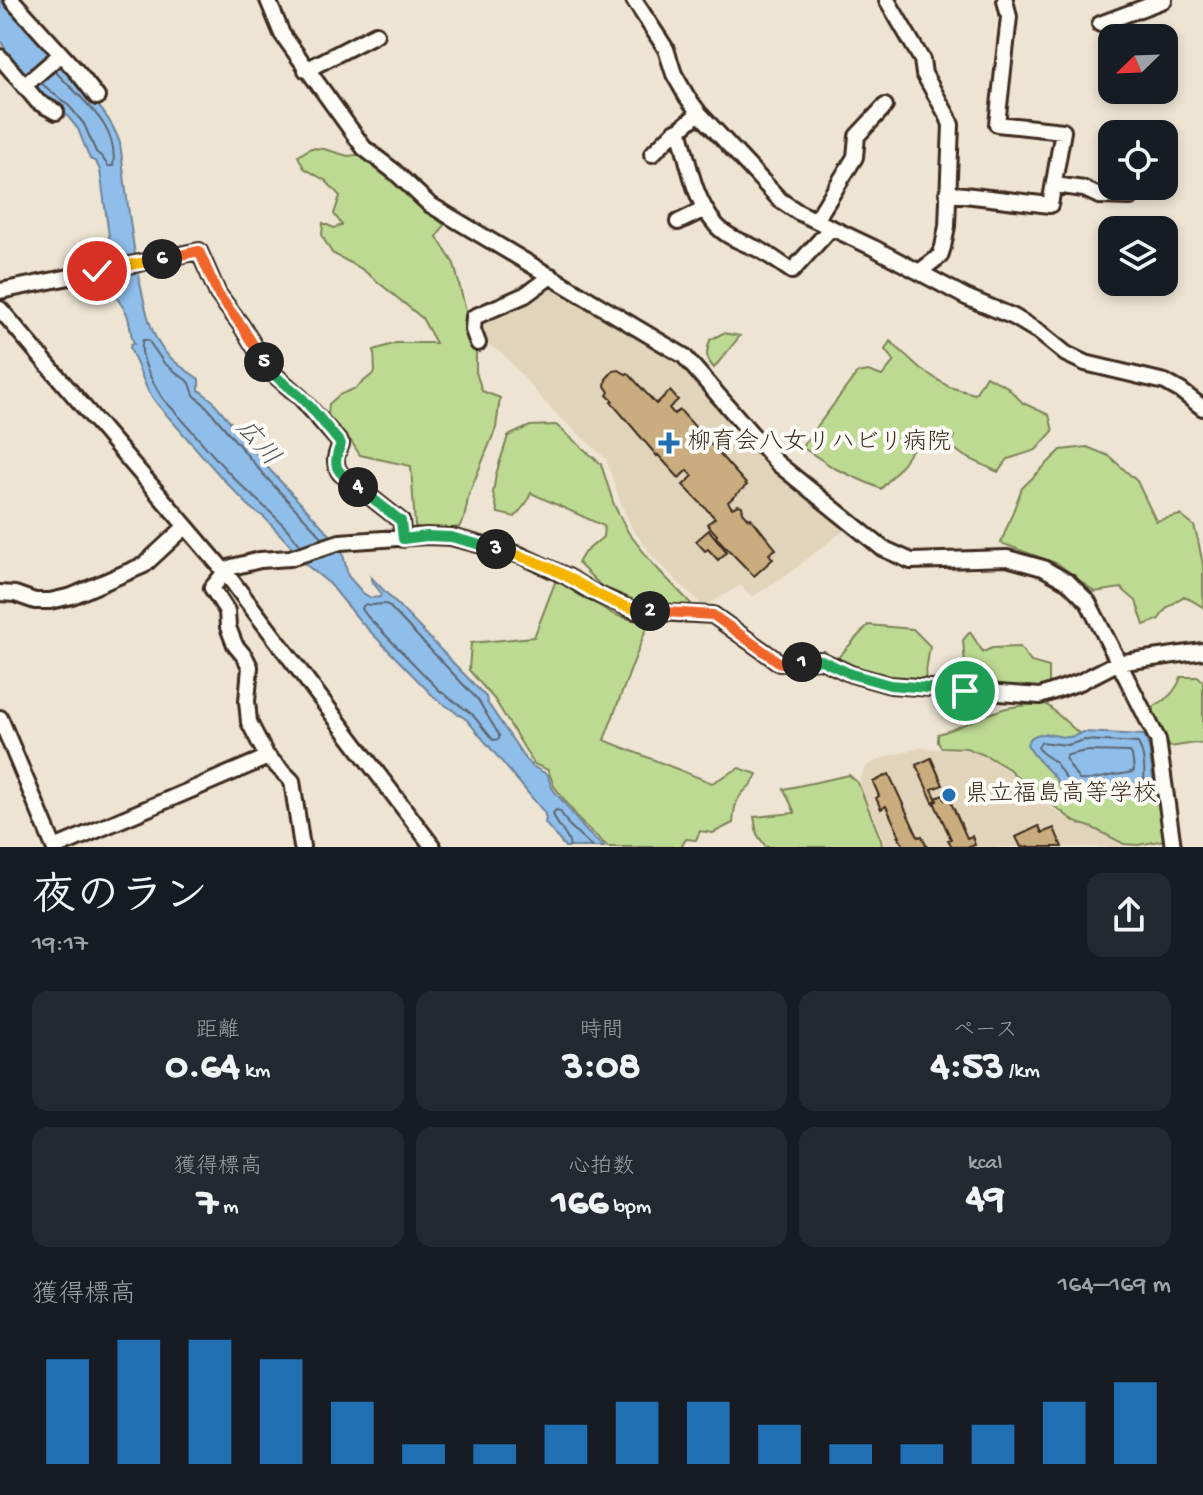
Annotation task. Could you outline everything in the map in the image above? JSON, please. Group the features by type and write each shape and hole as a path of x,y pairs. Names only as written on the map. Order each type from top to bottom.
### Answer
{"street":[{"path":"12,0 97,97"},
{"path":"268,0 282,34 364,148 429,204 684,356 777,463 882,548 911,561 1007,558 1043,568 1068,582 1088,602 1158,740 1173,847"},
{"path":"634,0 666,49 674,74 687,97 780,200 964,297 1014,317 1066,354 1085,363 1165,382 1203,408"},
{"path":"887,0 922,60 924,74 951,125 947,226 940,256 919,272"},
{"path":"947,193 1050,205 1063,131 997,124 1009,17 1005,0"},
{"path":"1100,24 1164,0"},
{"path":"306,70 376,34"},
{"path":"24,86 61,54"},
{"path":"0,57 38,102 56,112"},
{"path":"0,83 12,72"},
{"path":"816,220 855,157 857,136 885,106"},
{"path":"652,154 699,113"},
{"path":"680,129 693,179 705,209 717,227 792,271 831,228"},
{"path":"1054,185 1084,189 1098,196"},
{"path":"678,222 705,209"},
{"path":"0,291 199,251 218,294 269,370 301,398 341,444 335,466 401,521 403,539"},
{"path":"478,343 473,330 474,317 525,295 551,276"},
{"path":"0,310 225,572 433,847"},
{"path":"0,593 35,601 72,596 144,565 185,527"},
{"path":"302,847 292,781 268,757 249,722 250,667 235,645 228,627 227,611 212,588 232,567 260,560 290,558 340,542 451,537 520,555 636,611 713,615 780,663 821,660 851,674 890,685 1040,696 1080,682 1117,663 1203,651"},
{"path":"0,718 56,847 268,757"}],"shaded area":[{"name":"柳育会八女リハビリ病院","path":"552,284 674,355 847,528 788,574 752,597 741,585 704,607 653,557 632,528 606,459 551,409 503,354 480,339 479,318 524,300"},
{"name":"県立福島高等学校","path":"919,748 966,750 987,757 1075,824 1132,847 884,847 860,786 860,778 867,766 882,758"}],"green space":[{"path":"311,148 348,156 364,154 444,225 437,237 454,264 466,311 464,325 476,350 476,372 482,391 500,398 496,428 459,527 427,532 415,526 411,466 360,455 328,416 329,404 375,372 374,350 396,343 436,343 422,318 362,269 332,253 322,236 323,223 334,228 342,225 334,214 340,196 326,181 304,168 298,156"},
{"path":"723,333 740,336 714,368 707,352 710,340"},
{"path":"890,341 921,369 949,387 975,394 986,376 1006,386 1023,403 1049,415 1053,431 1036,450 1008,459 998,472 964,456 951,446 954,436 926,430 881,489 834,468 802,447 857,373 868,371 882,376 894,361 885,350"},
{"path":"556,425 601,464 614,505 628,532 653,564 697,610 636,605 603,588 578,563 584,553 603,537 604,526 531,493 515,517 498,513 493,493 508,436 530,426"},
{"path":"1087,447 1109,456 1137,481 1156,521 1180,515 1194,526 1203,565 1203,607 1184,596 1167,608 1158,620 1144,625 1136,601 1121,588 1095,592 1058,564 1001,543 1022,488 1061,450"},
{"path":"556,580 615,615 648,624 604,740 712,783 739,768 757,774 738,799 733,823 713,833 700,831 696,840 686,839 681,847 608,847 582,823 554,786 548,770 534,764 495,700 469,670 471,643 534,637"},
{"path":"868,625 913,629 930,646 925,678 891,680 834,662"},
{"path":"970,632 983,652 992,648 1020,647 1031,662 1049,667 1049,684 1026,695 983,703 959,678 965,664 963,640"},
{"path":"1181,677 1199,677 1203,682 1203,744 1170,747 1154,715 1154,706 1171,694"},
{"path":"1045,703 1082,736 1153,779 1159,791 1165,840 1124,844 1075,822 1009,769 987,756 966,748 941,747 938,742 938,734 992,713"},
{"path":"849,775 858,783 882,847 766,847 757,834 754,817 795,813 784,789"}],"water":[{"path":"0,0 5,0 96,102 115,131 120,143 140,283 150,325 161,347 199,379 199,390 213,401 269,469 333,538 342,550 348,576 363,593 371,598 380,597 381,593 371,577 486,697 527,761 548,775 551,786 584,829 604,847 565,847 545,823 544,812 467,720 435,698 361,622 330,584 299,559 264,517 222,478 157,404 148,391 130,348 134,344 127,315 107,280 106,273 112,258 100,170 96,162 90,159 78,129 65,113 43,97 15,68 0,39"},
{"path":"1083,732 1144,735 1149,747 1154,786 1143,792 1117,793 1097,799 1064,796 1057,781 1027,744 1035,735 1070,737"}],"building":[{"path":"613,371 628,373 656,404 670,391 678,400 669,408 674,414 680,410 747,485 728,502 732,508 742,506 743,512 776,549 769,554 773,559 754,576 716,537 707,524 715,518 683,485 693,476 687,470 679,478 611,402 605,386 606,379"},
{"path":"709,530 727,552 718,560 696,541"},
{"path":"931,758 943,785 932,789 937,800 933,802 916,765"},
{"path":"889,774 918,837 922,836 927,847 905,847 886,806 881,809 873,782"},
{"path":"943,795 945,800 949,798 967,838 972,836 975,845 952,847 934,802"},
{"path":"1039,826 1042,833 1054,828 1062,847 1021,847 1016,837"}],"place":[{"name":"柳育会八女リハビリ病院","path":"669,443"},
{"name":"県立福島高等学校","path":"949,795"}],"route":[{"path":"97,271 199,251 218,294 269,370 301,398 341,444 335,466 401,521 403,539 451,537 520,555 636,611 713,615 780,663 821,660 851,674 890,685 965,691"}],"water label":[{"name":"広川","path":"256,444"}]}
